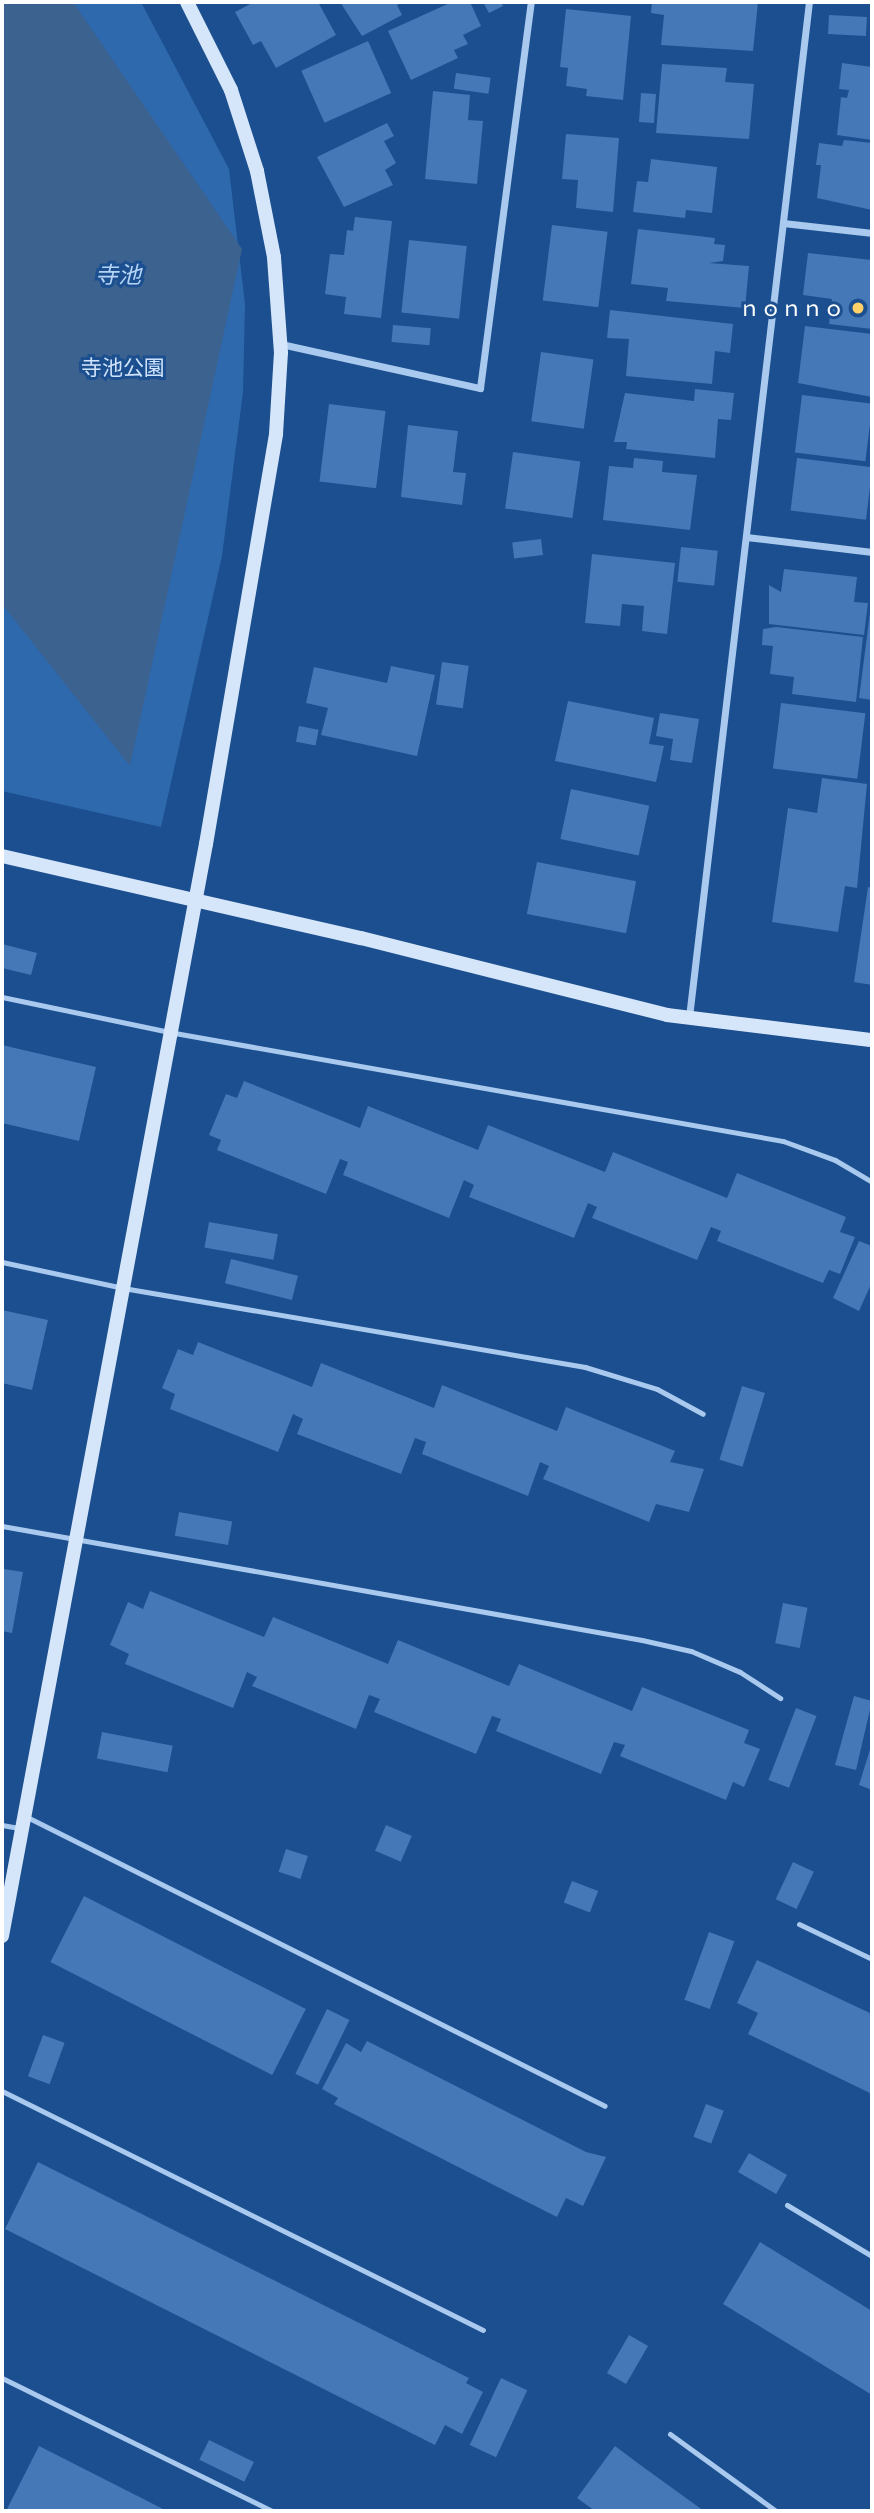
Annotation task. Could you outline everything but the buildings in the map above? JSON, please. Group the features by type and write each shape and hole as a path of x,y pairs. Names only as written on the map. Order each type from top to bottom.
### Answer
{"street":[{"path":"2,1936 195,901 276,434 280,344 274,257 257,171 231,90 187,2"},
{"path":"280,344 480,388 531,2"},
{"path":"689,1018 809,2"},
{"path":"783,223 872,233"},
{"path":"746,537 872,552"},
{"path":"2,856 689,1018 872,1040"}],"lane":[{"path":"2,997 169,1032 783,1141 835,1160 872,1182"},
{"path":"2,1262 123,1288 585,1367 657,1389 703,1414"},
{"path":"2,1526 76,1542 642,1640 691,1651 740,1672 780,1698"},
{"path":"2,1825 23,1823 605,2106"},
{"path":"799,1924 872,1959"},
{"path":"2,2091 483,2330"},
{"path":"787,2205 872,2256"},
{"path":"2,2378 272,2511"},
{"path":"670,2434 776,2511"}],"green space":[{"name":"寺池","path":"2,2 141,2 229,169 245,304 243,392 222,556 161,827 2,791"}],"water":[{"name":"寺池","path":"2,2 73,2 242,249 130,766 2,604"}],"place":[{"name":"ｎｏｎｎｏ","path":"858,308"}],"park label":[{"name":"寺池公園","path":"123,367"}]}
